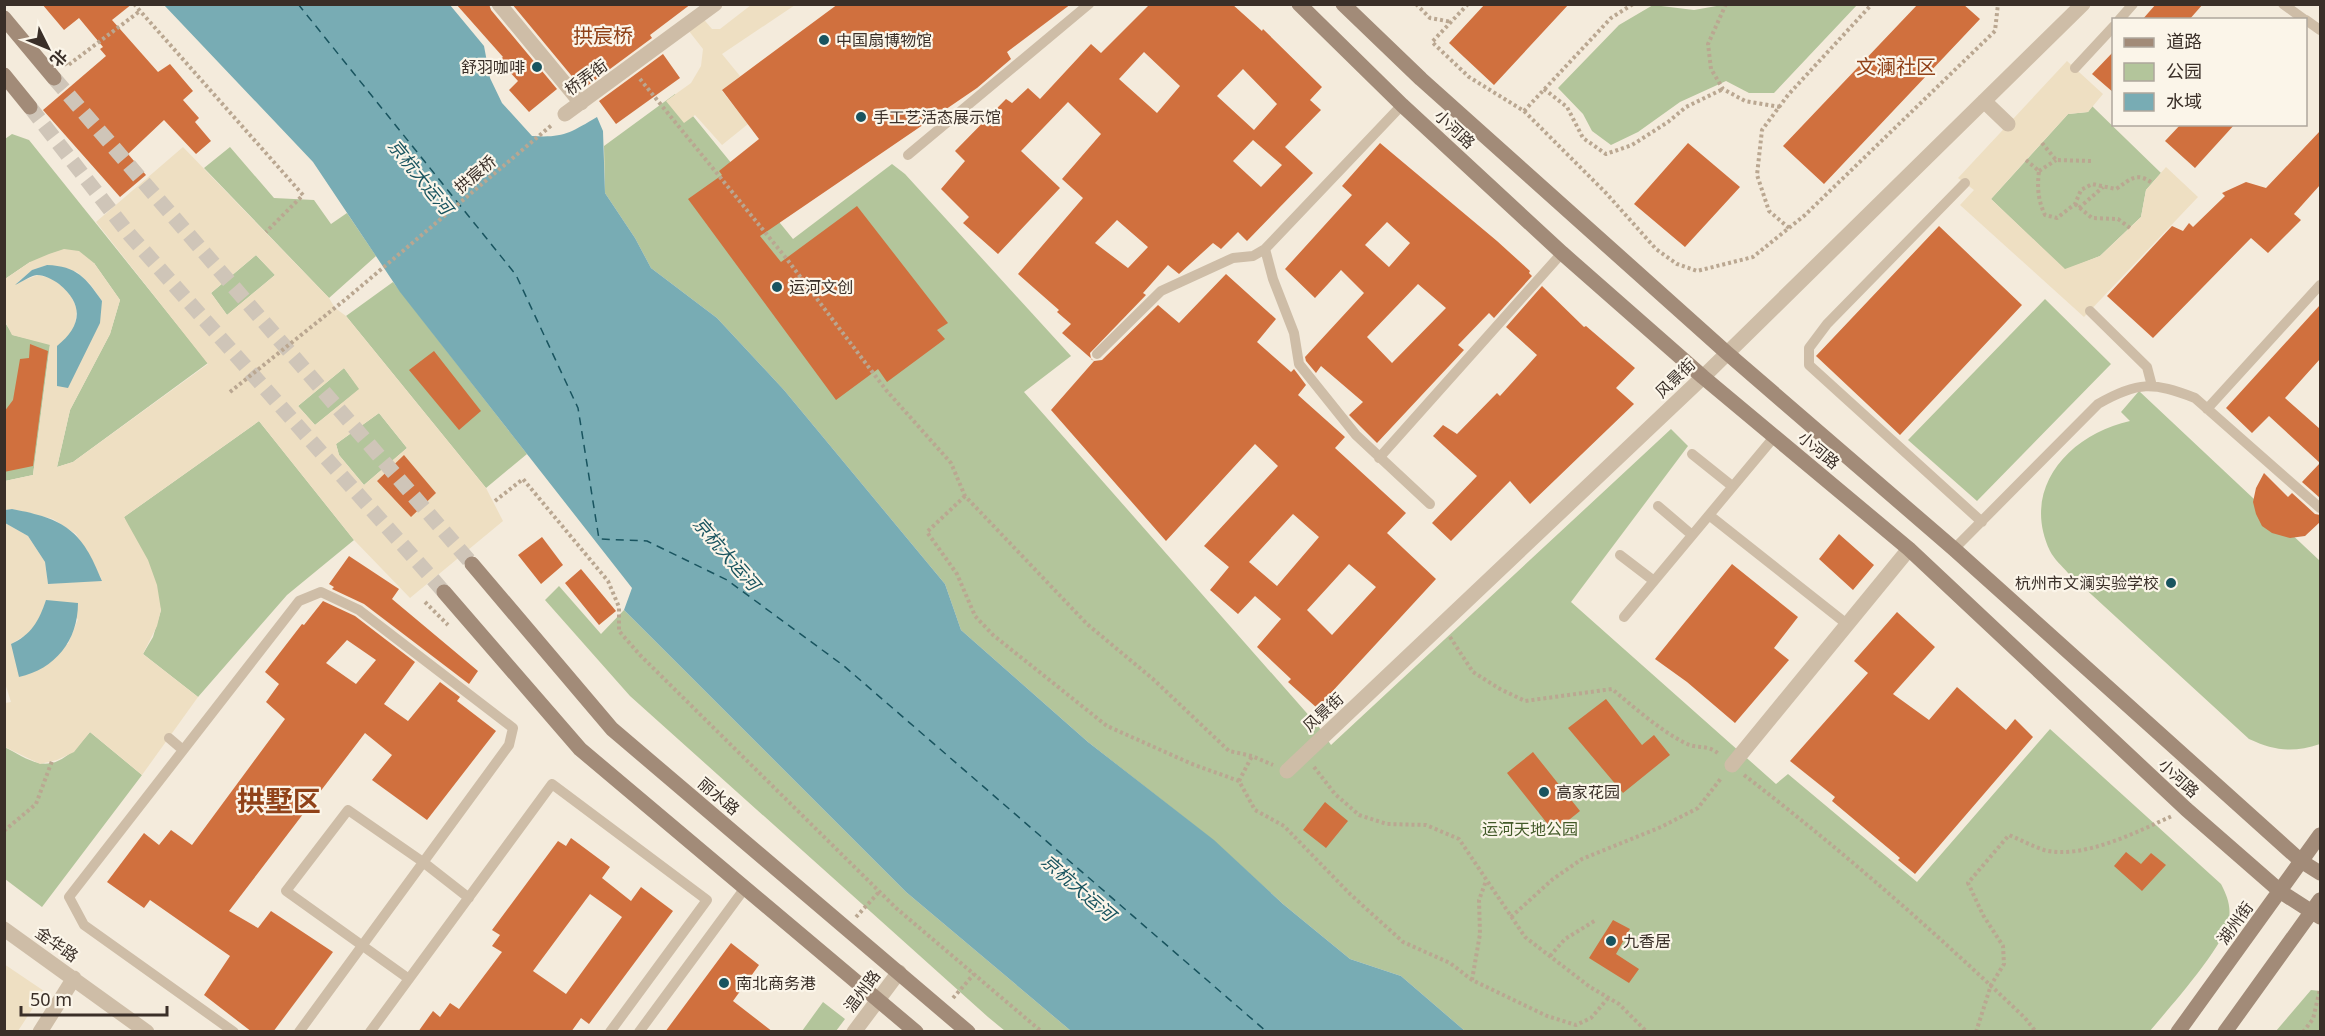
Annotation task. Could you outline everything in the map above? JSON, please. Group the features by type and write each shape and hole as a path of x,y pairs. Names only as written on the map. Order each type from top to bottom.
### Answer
{"main road":[{"name":"小河路","path":"1299,4 1402,105 1562,253 1703,377 1909,549 2186,809 2281,892 2318,910"},
{"name":"小河路","path":"1343,4 1421,79 1727,353 1954,549 2301,861 2320,873"},
{"path":"4,18 54,78"},
{"path":"4,75 30,107"},
{"name":"丽水路","path":"472,564 612,729 968,1032"},
{"path":"444,592 580,749 916,1032"},
{"name":"湖州街","path":"2180,1030 2320,835"},
{"path":"2225,1032 2318,910"}],"street":[{"path":"499,4 581,103"},
{"name":"桥弄街","path":"565,114 715,4"},
{"name":"风景街","path":"1287,771 1703,377 2083,4"},
{"path":"1984,101 2008,124"},
{"path":"1732,765 1909,549"},
{"name":"金华路","path":"4,929 147,1032"},
{"name":"温州路","path":"854,1032 899,972"},
{"path":"40,1032 74,978"}],"lane":[{"path":"908,155 1089,4"},
{"path":"2121,18 2133,4"},
{"path":"2283,4 2302,18"},
{"path":"2307,21 2320,30"},
{"path":"2075,68 2112,28"},
{"path":"1097,354 1161,291 1233,258 1253,256 1265,249 1402,105"},
{"path":"1965,183 1827,324 1809,348 1809,365 1982,522"},
{"path":"1265,249 1273,279 1294,333 1299,364 1356,435 1430,504"},
{"path":"1379,458 1562,253"},
{"path":"2207,409 2320,285"},
{"path":"2090,311 2147,367 2152,386"},
{"path":"1954,549 2098,404 2118,392 2144,384 2172,389 2195,399 2320,508"},
{"path":"1624,617 1775,436"},
{"path":"1692,454 1732,486"},
{"path":"1658,506 1692,535"},
{"path":"1709,515 1848,625"},
{"path":"1620,555 1654,581"},
{"path":"234,1032 84,925 69,897 299,601 321,592 359,610 513,728 509,745 299,1032"},
{"path":"169,738 183,750"},
{"path":"370,1032 552,784 707,900 610,1032"},
{"path":"409,979 286,891 348,810 423,862 469,898"},
{"path":"639,1032 745,888"}],"path":[{"path":"134,4 303,195 266,232"},
{"path":"1416,4 1430,18 1452,22"},
{"path":"1468,4 1432,42 1469,77 1524,111 1606,193 1656,249 1677,264 1697,271 1753,258 1805,215 1995,31 1998,4"},
{"path":"1524,111 1611,18 1633,4"},
{"path":"1726,4 1708,44 1711,69 1723,89 1745,101 1780,107"},
{"path":"1789,228 1769,211 1757,176 1762,130 1788,95 1872,4"},
{"path":"67,66 140,11"},
{"path":"630,66 786,258 886,390 951,464 965,496 1087,624 1153,679 1229,751 1252,756 1287,771"},
{"path":"1544,89 1567,107 1583,138 1606,153 1632,145 1668,122 1686,107 1723,89"},
{"name":"拱宸桥","path":"230,392 346,299 565,114"},
{"path":"2042,143 2056,160"},
{"path":"2026,160 2039,171"},
{"path":"2092,161 2056,160 2039,171 2037,187 2045,215 2057,218 2075,204 2081,190 2092,184 2116,189 2136,177 2144,177 2152,183"},
{"path":"2079,208 2103,187"},
{"path":"2075,204 2092,218 2118,219 2130,228"},
{"path":"495,501 523,479 608,581 620,607 619,631 640,655 896,908 1042,1032"},
{"path":"965,496 927,532 957,574 975,616 993,635 1107,726 1192,764 1239,781 1255,810 1284,826 1384,926 1403,942 1450,963 1472,980 1547,1016 1576,1025 1591,1018 1609,998"},
{"path":"1438,628 1449,636 1473,672 1525,701 1612,689 1665,732 1688,746 1712,747 1816,830 1930,929 2036,1032"},
{"path":"1304,755 1335,794 1359,815 1387,824 1426,825 1459,839 1525,937 1590,987 1619,1004 1647,1032"},
{"path":"1239,781 1252,756"},
{"path":"4,831 36,804 52,761"},
{"path":"1511,917 1553,879 1582,859 1661,827 1698,808 1732,765"},
{"path":"1976,1032 1990,985 2004,964 2003,946 1983,915 1968,883 2009,835 2044,850 2068,852 2095,847 2136,833 2186,809"},
{"path":"1472,980 1480,934 1479,900 1486,880"},
{"path":"846,928 880,891"},
{"path":"1550,956 1565,939 1596,920"},
{"path":"943,1011 974,974"},
{"path":"2303,1032 2313,1019 2320,989"}],"green space":[{"path":"1653,5 1694,10 1722,5 1857,5 1774,93 1749,93 1726,81 1680,102 1638,132 1611,145 1592,131 1583,114 1558,88 1619,25"},
{"name":"运河天地公园","path":"675,94 793,239 892,164 905,174 1071,356 1024,392 1319,727 1331,745 1671,429 1688,446 1571,602 1776,784 1788,774 1917,882 2050,729 2221,884 2228,901 2229,919 2218,945 2150,1031 1465,1031 1401,976 1350,959 1283,904 1213,840 1088,742 961,630 945,584 784,390 717,318 651,268 635,238 605,193 604,146"},
{"path":"2092,106 2161,173 2146,190 2141,217 2100,256 2065,270 1991,199 2068,114 2088,112"},
{"path":"12,134 29,140 208,363 73,462 57,467 70,410 110,334 120,300 94,263 30,262 5,279 5,139"},
{"path":"230,147 274,198 314,200 331,224 347,213 376,256 329,298 204,168"},
{"path":"256,255 275,275 227,315 211,293"},
{"path":"393,282 527,454 486,488 346,316"},
{"path":"2045,299 2111,364 1977,501 1908,440"},
{"path":"4,321 13,335 50,344 33,475 5,481"},
{"path":"344,368 360,389 315,425 298,406"},
{"path":"2139,391 2320,561 2320,744 2293,750 2267,746 2249,739 2068,573 2050,551 2042,528 2041,506 2046,486 2056,467 2070,451 2088,438 2130,421 2121,412"},
{"path":"379,413 407,448 364,485 339,455 336,444"},
{"path":"259,421 354,540 287,595 198,697 143,654 153,637 161,610 124,517"},
{"path":"559,586 601,634 624,610 906,892 1071,1031 1005,1031 988,1017 630,696 545,600"},
{"path":"90,732 142,775 42,907 5,879 4,747 30,760 47,764 68,755"},
{"path":"2311,990 2320,991 2320,1031 2276,1031"},
{"path":"823,1002 845,1019 836,1031 802,1031"}],"shaded area":[{"path":"751,5 795,5 722,54 740,76 722,91 748,124 722,145 695,115 684,123 666,101 691,83 701,66 703,49 685,26 700,15 712,29 720,29"},
{"path":"2067,61 2103,94 2088,112 2068,114 1991,199 2065,269 2100,256 2141,217 2146,190 2166,167 2198,197 2084,317 1960,205 1974,190 1958,178"},
{"path":"183,147 329,298 335,308 346,316 486,488 503,521 410,598 354,540 259,421 124,517 148,560 157,585 161,610 157,626 143,654 198,697 142,775 90,732 74,752 57,760 40,764 5,747 5,703 11,702 4,680 5,523 28,536 45,562 48,584 102,580 76,534 53,519 12,509 5,510 5,481 33,475 50,345 12,335 5,321 5,279 30,262 49,254 64,249 79,251 94,263 120,300 110,334 70,410 57,467 73,462 208,364 96,222","holes":["256,255 275,275 227,315 211,293","47,265 77,272 90,284 102,301 57,386 69,337 75,325 77,309 69,292 53,279 38,275 17,283 32,270","344,368 359,389 315,425 298,406","379,413 407,448 364,485 339,455 336,444","46,601 78,619 68,644 11,644 31,632 40,618"]},
{"path":"4,964 44,991 18,1031 5,1031"}],"water":[{"name":"京杭大运河","path":"164,5 450,5 484,46 490,78 502,103 532,136 566,133 597,117 603,131 605,193 635,238 651,268 717,318 784,390 945,584 961,630 1088,742 1214,840 1283,904 1350,959 1401,976 1465,1031 1071,1031 906,892 624,610 632,588 400,292 313,162"},
{"path":"47,265 66,268 80,275 102,301 100,323 68,388 57,386 57,346 75,324 77,316 73,300 59,284 43,276 37,275 15,285 32,270"},
{"path":"12,509 46,517 79,538 95,564 102,581 48,584 45,562 28,536 5,523 5,510"},
{"path":"46,600 78,603 74,629 69,641 53,660 32,673 19,677 11,644 29,632"}],"building":[{"path":"42,4 132,4 112,20 158,72 170,64 193,91 183,100 199,118 195,122 211,141 196,154 164,120 128,154 146,175 120,197 43,110 106,56 100,49 103,47 79,18 64,30"},
{"path":"456,4 489,4 491,10 557,89 529,112 509,90 518,81 499,60 503,57"},
{"path":"512,4 691,4 650,35 652,38 587,86 585,83 580,86"},
{"path":"838,4 1071,4 1007,52 1011,59 977,88 760,236 781,262 857,206 948,323 937,330 945,339 887,382 878,369 836,400 688,199 722,175 719,171 759,139 722,90"},
{"path":"1150,4 1232,4 1262,31 1263,29 1322,87 1310,100 1321,110 1285,147 1313,173 1247,241 1238,232 1221,249 1213,243 1179,274 1168,265 1143,293 1146,295 1090,353 1091,358 1062,333 1071,324 1057,312 1059,310 1018,274 1083,198 1062,179 1101,134 1068,102 1021,151 1060,188 998,254 963,223 969,217 941,189 965,161 955,151 1006,99 1012,103 1028,88 1040,99 1091,44 1101,53","holes":["1144,52 1180,86 1157,113 1119,79","1243,69 1277,104 1254,130 1217,96","1253,140 1282,165 1261,187 1233,161","1117,220 1148,247 1128,268 1095,243"]},
{"path":"1485,4 1569,4 1494,85 1449,43"},
{"path":"1918,4 1963,4 1980,19 1824,184 1783,146"},
{"path":"2156,4 2203,4 2191,18 2144,18"},
{"path":"2112,53 2112,91 2092,74"},
{"path":"663,54 680,78 616,124 599,101"},
{"path":"2179,126 2233,126 2195,168 2165,141"},
{"path":"2320,131 2320,185 2294,214 2301,220 2268,253 2251,238 2153,338 2107,296 2172,226 2183,231 2189,223 2193,227 2225,196 2222,193 2246,182 2266,188"},
{"path":"1380,143 1497,241 1530,271 1532,276 1494,318 1489,313 1458,345 1464,350 1377,443 1349,415 1363,402 1321,366 1316,373 1305,357 1364,293 1341,270 1315,298 1285,269 1352,195 1342,186","holes":["1387,222 1410,243 1389,267 1365,245","1418,284 1446,308 1392,363 1367,337"]},
{"path":"1688,143 1740,187 1685,247 1634,204"},
{"path":"1939,226 2022,305 1900,435 1816,356"},
{"path":"1226,274 1276,319 1257,342 1291,372 1294,369 1306,385 1298,395 1345,437 1335,448 1406,513 1387,533 1436,579 1317,708 1288,682 1291,679 1257,647 1281,619 1255,596 1238,614 1210,590 1229,567 1204,546 1278,466 1255,444 1166,541 1051,410 1094,361 1102,360 1158,305 1179,323","holes":["1293,514 1319,537 1277,586 1249,562","1349,564 1376,587 1332,635 1307,610"]},
{"path":"1542,286 1584,327 1586,326 1635,368 1616,388 1634,404 1530,504 1510,481 1451,541 1432,523 1477,476 1433,436 1443,425 1457,434 1497,393 1500,396 1537,355 1506,327"},
{"path":"2320,305 2320,359 2285,398 2320,429 2320,463 2269,416 2252,433 2226,408"},
{"path":"30,344 48,351 33,466 4,472 4,412 13,400 20,359 29,358"},
{"path":"434,351 481,411 459,430 409,370"},
{"path":"404,455 436,493 411,517 377,481"},
{"path":"2320,463 2320,498 2302,482"},
{"path":"2264,473 2288,497 2292,493 2315,514 2320,515 2320,522 2305,536 2290,538 2272,533 2262,526 2253,502 2256,488"},
{"path":"1839,534 1874,565 1853,590 1819,559"},
{"path":"542,537 563,565 541,584 518,555"},
{"path":"349,556 399,589 392,599 478,671 469,684 364,604 332,589 334,587 329,584"},
{"path":"1732,564 1798,617 1774,648 1789,660 1735,723 1687,682 1655,659"},
{"path":"581,569 616,611 599,625 565,583"},
{"path":"323,601 355,616 415,662 384,704 408,721 440,682 460,697 457,701 496,731 427,820 372,780 392,755 365,733 229,911 258,928 271,911 333,952 273,1032 252,1032 204,995 230,956 150,900 144,908 107,882 144,833 159,845 171,830 192,845 285,719 266,702 279,684 265,672 302,624 304,625","holes":["347,640 376,660 356,684 326,663"]},
{"path":"1897,612 1935,647 1893,694 1929,720 1957,687 2006,730 2015,719 2033,737 1915,874 1898,860 1900,858 1832,801 1835,797 1790,761 1868,673 1854,661"},
{"path":"1606,699 1642,745 1654,735 1670,755 1623,793 1568,728"},
{"name":"高家花园","path":"1533,752 1580,811 1554,832 1507,773"},
{"path":"1325,802 1348,821 1326,848 1303,830"},
{"path":"571,838 610,867 602,878 631,901 641,887 673,911 589,1024 581,1018 571,1032 418,1032 433,1011 440,1017 450,1003 459,1009 502,952 492,946 500,935 492,930 558,841 566,846","holes":["590,894 622,917 566,994 533,971"]},
{"path":"2126,852 2141,864 2151,853 2166,865 2142,891 2114,866"},
{"name":"九香居","path":"1613,920 1630,929 1616,954 1639,969 1629,983 1589,958"},
{"name":"南北商务港","path":"731,943 759,965 733,1001 773,1032 665,1032"}],"ferry route":[{"path":"298,4 516,275 578,408 599,539 647,541 727,580 844,666 1267,1032"}],"tunnel":[{"path":"54,78 472,564"},
{"path":"30,107 129,234 444,592"}],"place":[{"name":"中国扇博物馆","path":"824,40"},
{"name":"舒羽咖啡","path":"537,67"},
{"name":"手工艺活态展示馆","path":"861,117"},
{"name":"运河文创","path":"777,287"},
{"name":"杭州市文澜实验学校","path":"2171,583"},
{"name":"高家花园","path":"1544,792"},
{"name":"九香居","path":"1611,941"},
{"name":"南北商务港","path":"724,983"}],"district":[{"name":"拱宸桥","path":"603,36"},
{"name":"文澜社区","path":"1896,67"},
{"name":"拱墅区","path":"279,801"}]}
